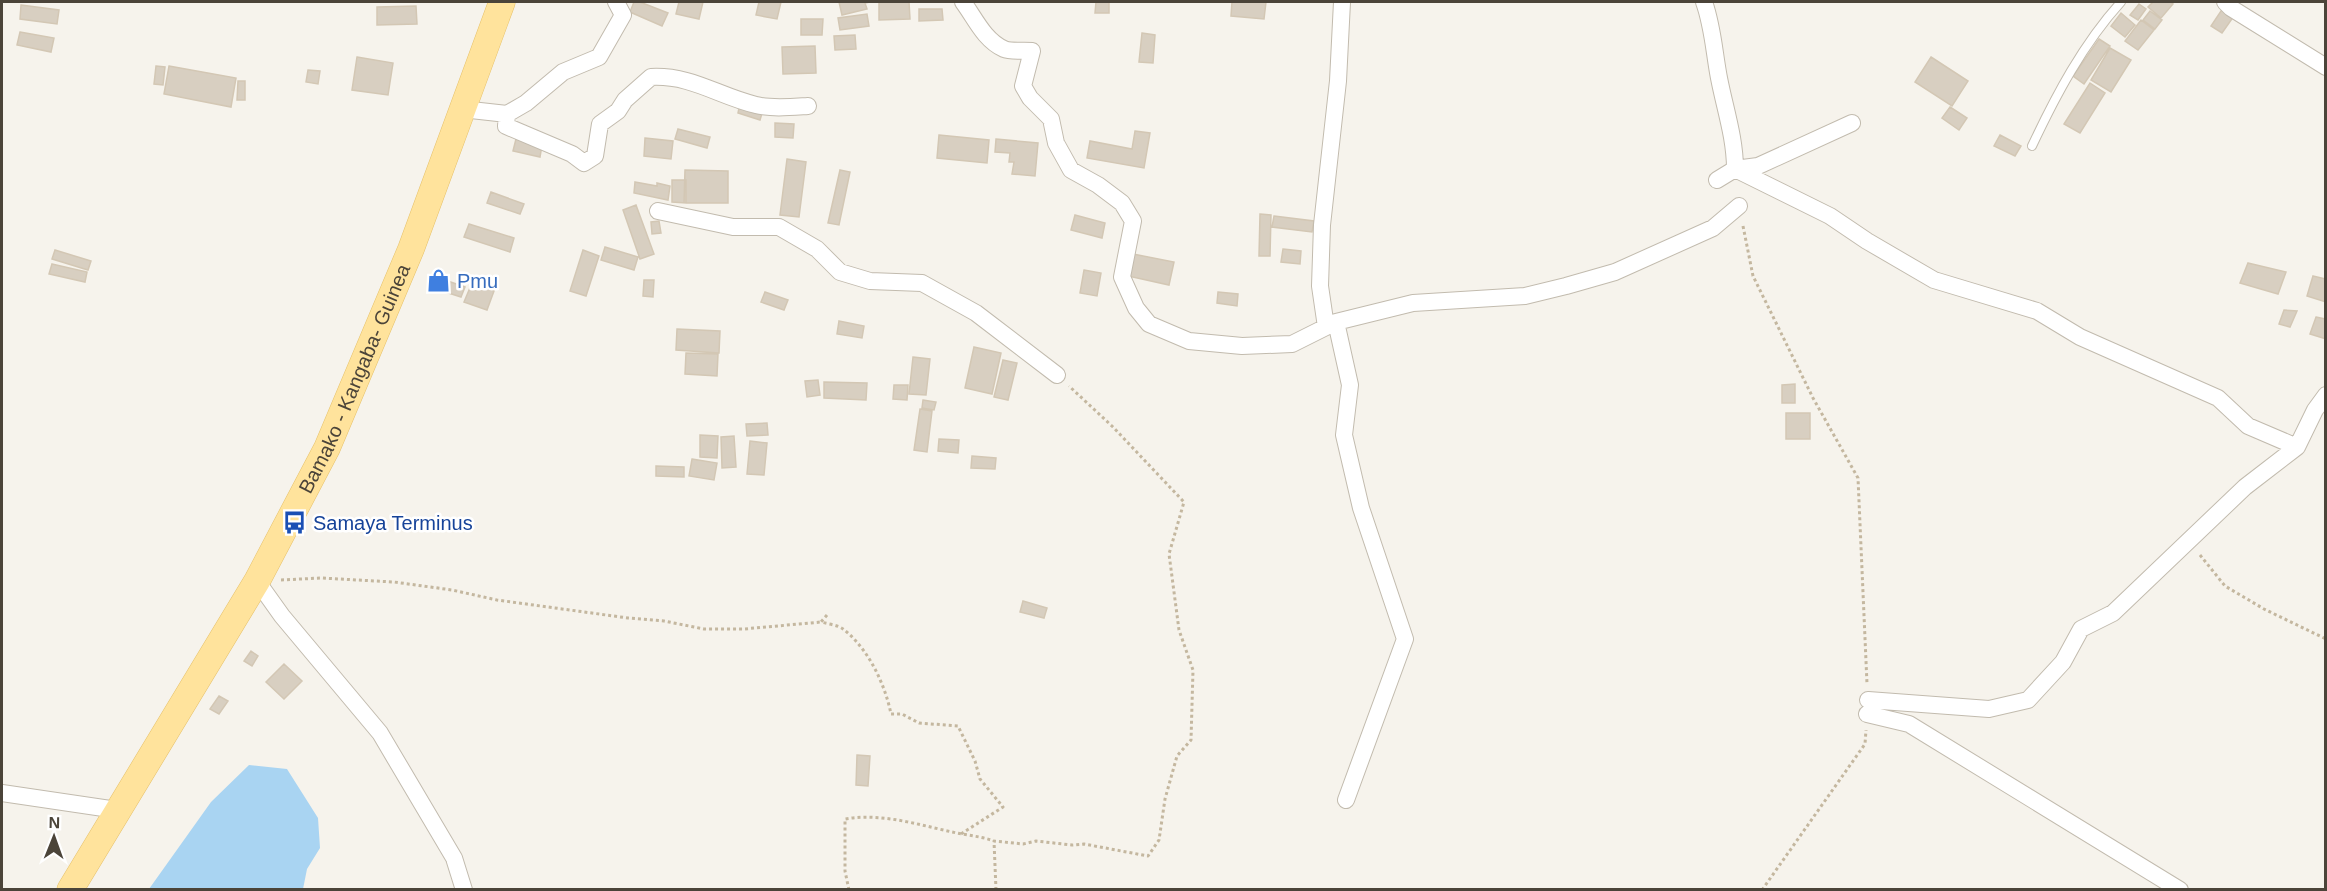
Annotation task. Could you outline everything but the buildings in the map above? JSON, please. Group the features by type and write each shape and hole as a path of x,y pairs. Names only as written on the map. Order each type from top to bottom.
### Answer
{"main road":[{"name":"Bamako - Kangaba- Guinea","path":"70,890 257,582 327,448 411,249 502,2"}],"street":[{"path":"462,109 507,114 526,103 563,72 599,57 623,15 616,2"},
{"path":"963,2 981,29 1005,50 1032,51 1023,86 1030,98 1051,119 1056,143 1071,170 1098,185 1122,203 1133,221 1122,277 1136,308 1149,324 1189,341 1242,346 1292,344 1331,325 1413,303 1525,296 1615,272 1713,228 1739,206"},
{"path":"1342,2 1338,81 1322,225 1320,286 1350,386 1344,435 1361,508 1406,639 1346,800"},
{"path":"1704,2 1711,23 1719,77 1735,145 1735,169"},
{"path":"2224,2 2325,67"},
{"path":"507,114 506,126 572,154 584,163 595,156 600,124 618,111 626,100 651,77 671,77 694,82 758,106 808,106"},
{"path":"1718,180 1735,169 1758,166 1852,123"},
{"path":"1735,169 1830,216 1867,241 1934,280 2037,311 2080,337 2218,399 2248,426 2297,447"},
{"path":"658,211 733,226 779,227 817,249 840,272 870,281 922,283 976,313 1057,375"},
{"path":"1867,707 1989,709 2028,700 2063,662 2081,628 2113,613 2245,487 2297,447 2325,395"},
{"path":"257,582 282,616 380,733 454,858 464,890"},
{"path":"1867,707 1909,723 2180,890"},
{"path":"2,793 117,810"}],"lane":[{"path":"2032,146 2066,78 2108,16 2121,2"}],"path":[{"path":"1739,206 1753,276 1813,398 1858,478 1867,707 1865,744 1762,890"},
{"path":"849,890 844,871 846,819 862,816 943,828 994,840 1023,844 1036,841 1084,844 1148,856 1159,840 1165,799 1177,756 1191,740 1193,670 1179,630 1169,554 1184,502 1113,427 1057,375"},
{"path":"2188,541 2225,586 2264,609 2325,639"},
{"path":"257,582 321,578 394,582 452,590 497,600 664,621 704,629 744,629 821,622 842,628 874,665 891,714 902,714 920,723 958,726 975,761 980,779 1003,807 961,834"},
{"path":"821,622 827,615"},
{"path":"994,840 996,890"}],"water":[{"path":"249,765 287,769 318,818 320,848 307,869 303,889 149,889 211,802"}],"place":[{"name":"Pmu","path":"439,281"},
{"name":"Samaya Terminus","path":"295,523"}]}
